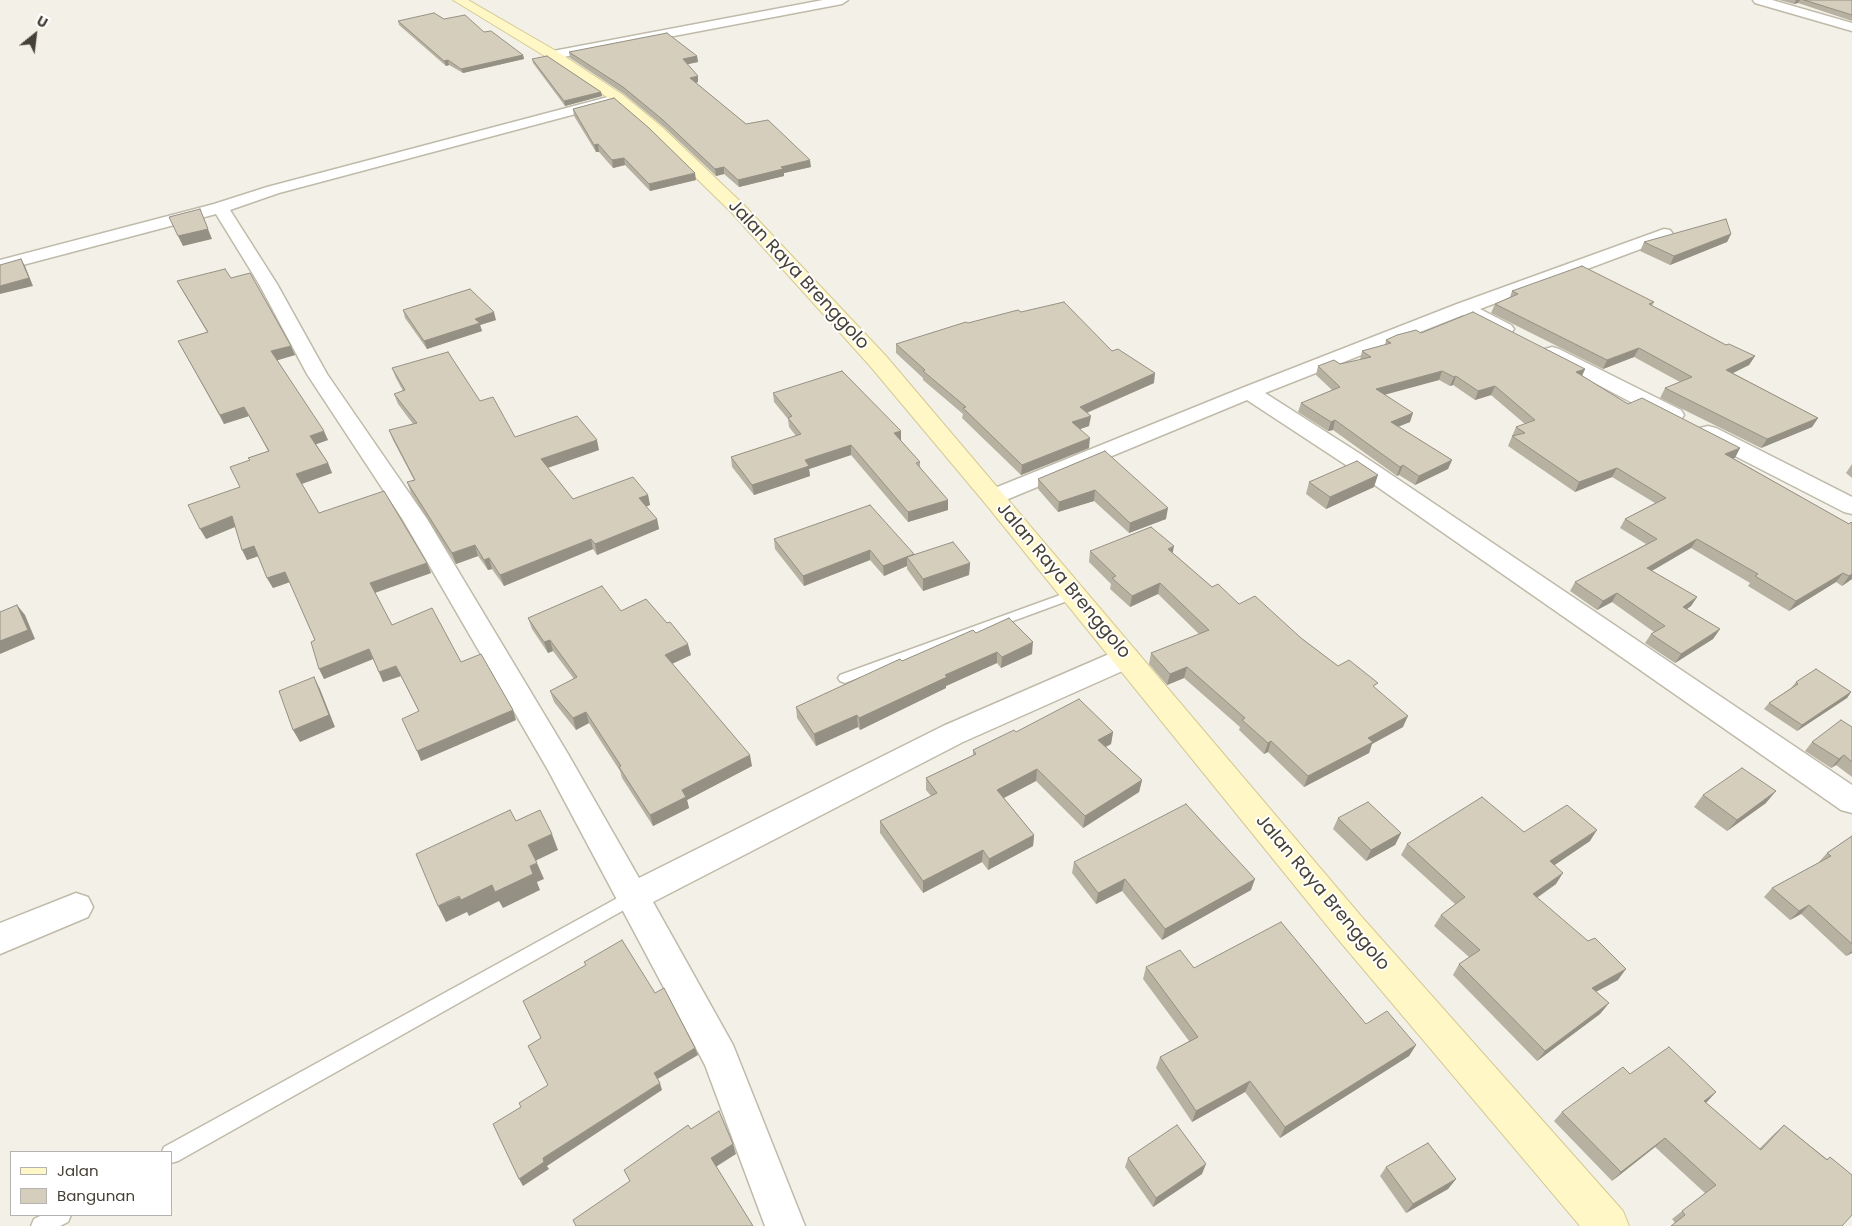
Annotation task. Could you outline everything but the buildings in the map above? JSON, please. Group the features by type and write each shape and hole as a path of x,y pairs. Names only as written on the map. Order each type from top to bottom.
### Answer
{"main road":[{"name":"Jalan Raya Brenggolo","path":"459,0 553,55 618,98 656,130 738,209 878,361 994,497 1349,927 1608,1226"}],"street":[{"path":"553,55 842,0"},
{"path":"1759,0 1852,28"},
{"path":"0,266 220,208 282,187 618,98"},
{"path":"220,208 268,284 317,374 415,519 558,762 720,1058 785,1226"},
{"path":"994,497 1250,392 1464,308 1664,234"},
{"path":"1464,308 1852,507"},
{"path":"1250,392 1354,460 1852,801"},
{"path":"632,897 953,734 1126,658"},
{"path":"0,939 76,907"}],"lane":[{"path":"845,678 1074,594"},
{"path":"172,1153 632,897"},
{"path":"41,1226 59,1216"}]}
